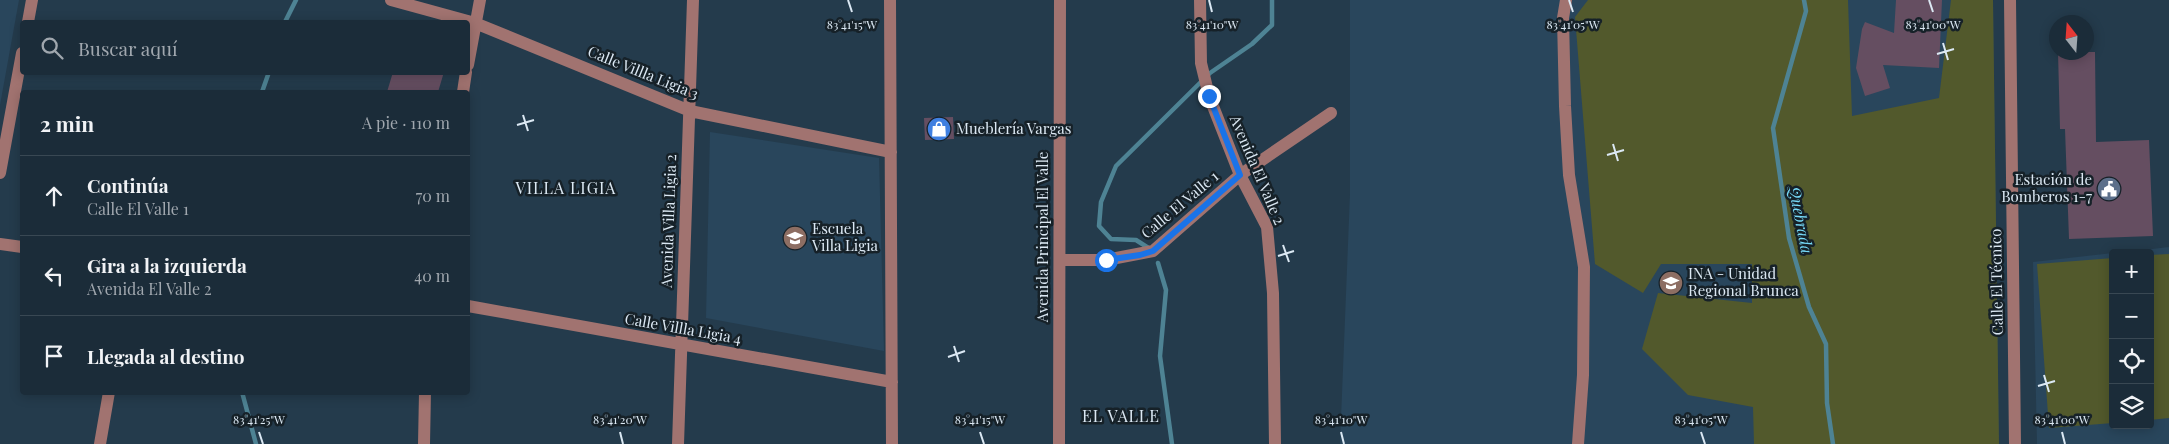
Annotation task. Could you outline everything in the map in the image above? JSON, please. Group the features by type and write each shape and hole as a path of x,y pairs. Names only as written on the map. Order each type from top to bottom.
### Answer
{"street":[{"path":"28,20 32,0"},
{"name":"Calle Villla Ligia 3","path":"391,0 464,20"},
{"path":"470,53 480,0"},
{"name":"Avenida Villa Ligia 2","path":"678,444 693,0"},
{"path":"890,0 892,444"},
{"name":"Avenida Principal El Valle","path":"1059,444 1060,0"},
{"name":"Avenida El Valle 2","path":"1200,0 1202,68 1207,89 1240,175 1267,227 1273,293 1275,444"},
{"path":"1566,0 1563,18 1569,175 1584,267 1583,375 1578,444"},
{"name":"Calle El Técnico","path":"2010,0 2015,444"},
{"name":"Calle Villla Ligia 3","path":"470,22 690,111 891,152"},
{"path":"0,173 20,64"},
{"path":"463,90 466,75"},
{"name":"Calle El Valle 1","path":"1060,260 1106,260 1153,251 1240,175 1331,113"},
{"path":"0,244 20,247"},
{"name":"Calle Villla Ligia 4","path":"470,306 892,382"},
{"path":"100,444 108,395"},
{"path":"424,444 425,395"}],"shaded area":[{"path":"0,0 19,0 0,105"},
{"name":"INA - Unidad Regional Brunca","path":"1350,0 1993,0 1999,444 1340,444 1350,194"},
{"name":"Escuela Villa Ligia","path":"710,132 879,158 884,351 706,318"},
{"path":"2169,247 2169,444 2037,444 2033,262 2109,253 2109,429 2154,429 2154,249 2152,249"}],"green space":[{"path":"1588,0 1848,0 1852,116 1939,98 1951,0 1993,0 1999,444 1754,444 1753,407 1688,395 1642,349 1658,293 1752,303 1752,264 1661,264 1643,293 1595,264 1575,17"},
{"path":"2169,254 2169,418 2154,420 2154,294 2154,255"},
{"path":"2109,258 2109,423 2049,428 2037,264"}],"building":[{"path":"1896,0 1942,0 1939,68 1883,65 1890,88 1865,96 1856,68 1862,29 1865,22 1894,33"},
{"name":"Estación de Bomberos 1-7","path":"2095,52 2096,142 2149,140 2153,236 2069,239 2065,129 2060,129 2058,60 2094,60"},
{"path":"392,75 443,75 439,90 388,90"},
{"name":"Mueblería Vargas","path":"953,117 954,139 925,140 924,118"}],"waterway":[{"name":"Quebrada","path":"286,20 296,0"},
{"path":"1150,249 1136,240 1111,239 1099,226 1101,202 1116,166 1210,73 1252,44 1272,25 1272,0"},
{"name":"Quebrada","path":"1804,0 1806,11 1773,128 1789,238 1809,307 1826,344 1827,403 1833,444"},
{"name":"Quebrada","path":"263,90 268,75"},
{"path":"1158,263 1166,290 1160,356 1172,444"},
{"name":"Quebrada","path":"243,395 256,444"}],"place":[{"name":"Mueblería Vargas","path":"939,129"},
{"name":"Estación de Bomberos 1-7","path":"2109,189"},
{"name":"Escuela Villa Ligia","path":"795,238"},
{"name":"INA - Unidad Regional Brunca","path":"1671,283"}],"district":[{"name":"VILLA LIGIA","path":"566,188"},
{"name":"EL VALLE","path":"1121,416"}],"route":[{"path":"1106,260 1153,251 1240,175 1209,96"}]}
